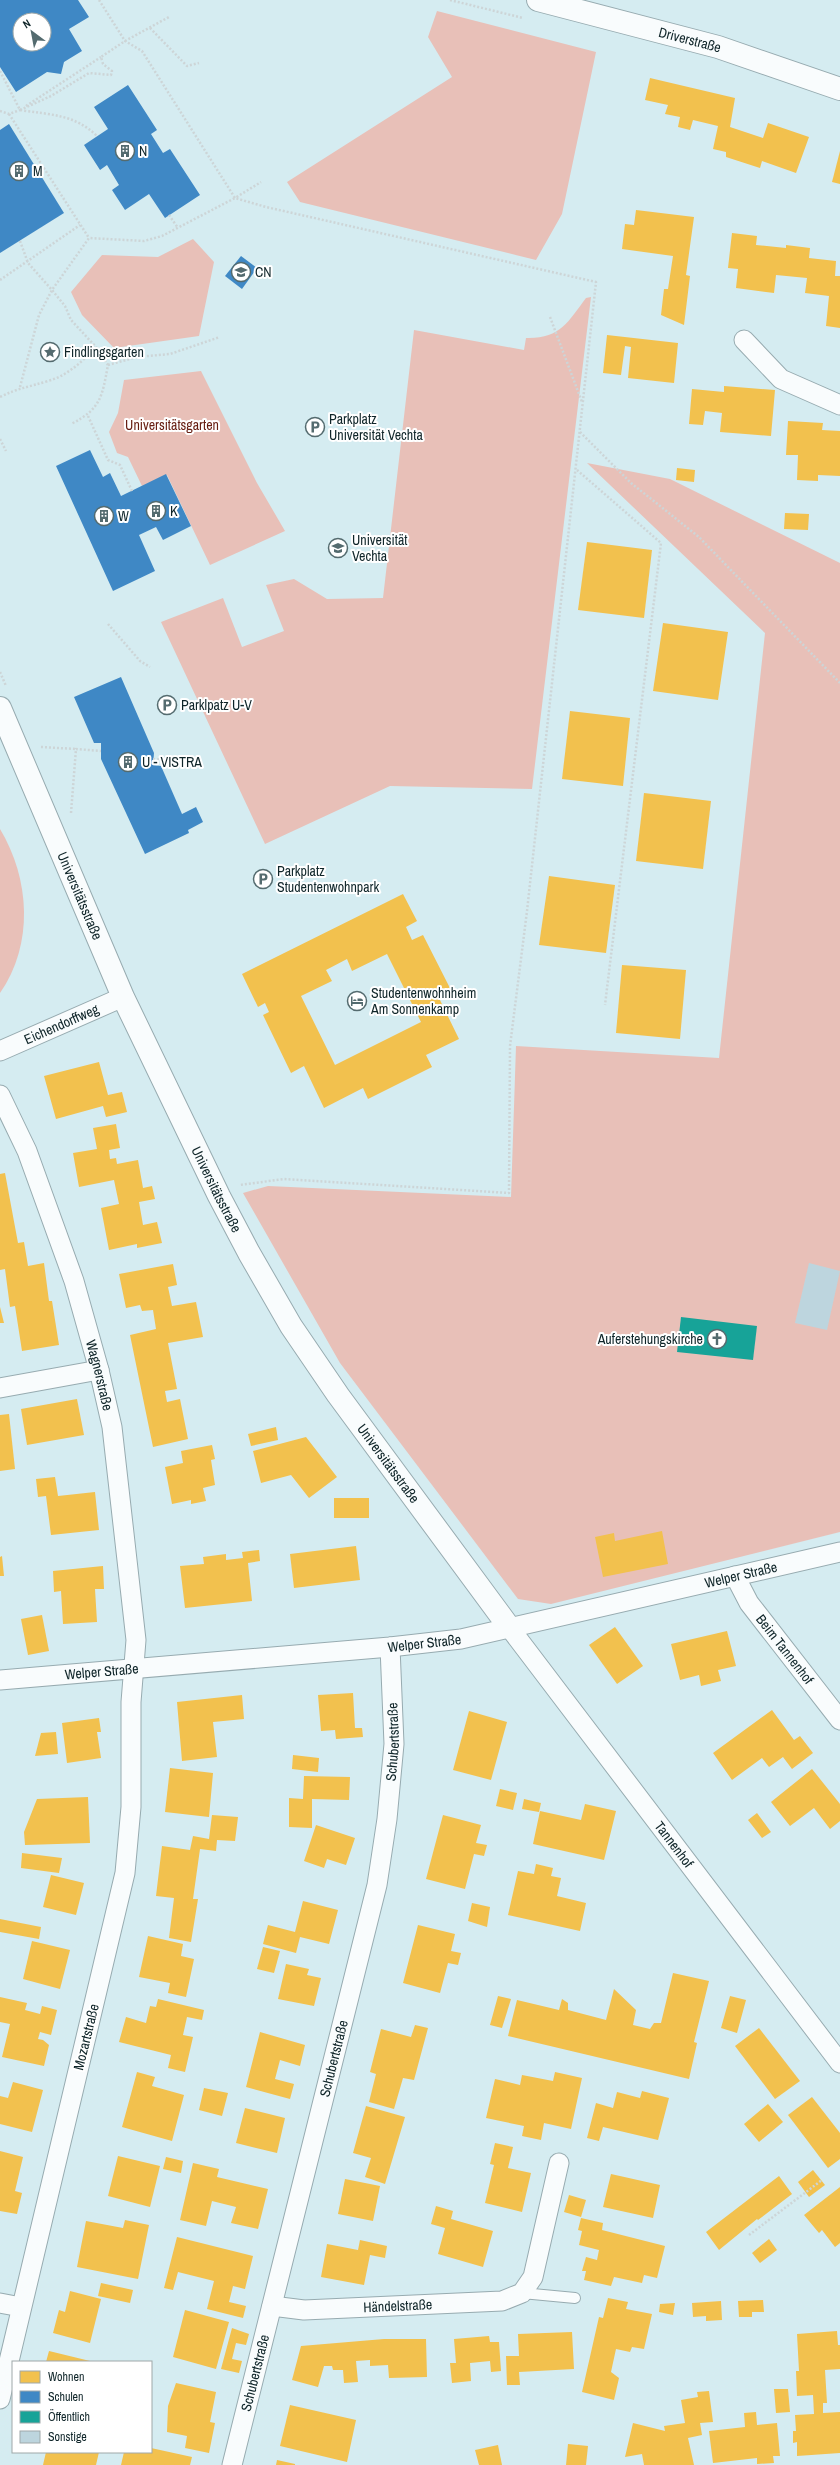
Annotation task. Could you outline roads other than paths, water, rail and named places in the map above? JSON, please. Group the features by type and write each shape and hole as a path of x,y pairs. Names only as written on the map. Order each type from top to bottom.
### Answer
{"street":[{"name":"Driverstraße","path":"538,0 718,47 840,90"},
{"path":"744,340 781,379 840,405"},
{"name":"Universitätsstraße","path":"0,708 123,997 219,1196 291,1326 338,1395 509,1627"},
{"name":"Eichendorffweg","path":"0,1051 123,997"},
{"name":"Wagnerstraße","path":"0,1095 44,1194 74,1281 99,1370 112,1427 124,1523 136,1640 134,1669"},
{"path":"0,1388 99,1370"},
{"name":"Welper Straße","path":"0,1680 390,1647 461,1639 840,1552"},
{"name":"Beim Tannenhof","path":"735,1576 749,1603 840,1720"},
{"name":"Tannenhof","path":"509,1627 840,2063"},
{"name":"Schubertstraße","path":"232,2465 377,1885 387,1819 394,1744 390,1647"},
{"name":"Mozartstraße","path":"0,2398 124,1872 130,1807 131,1702 134,1669"},
{"path":"522,2293 533,2277 559,2163"},
{"name":"Händelstraße","path":"272,2306 304,2310 502,2301 522,2293"},
{"path":"0,2303 21,2307"}],"lane":[{"name":"Händelstraße","path":"522,2293 575,2298"}],"place":[{"name":"N","path":"125,151"},
{"name":"M","path":"19,171"},
{"name":"CN","path":"241,272"},
{"name":"Findlingsgarten","path":"50,352"},
{"name":"Parkplatz Universität Vechta","path":"315,427"},
{"name":"K","path":"156,511"},
{"name":"W","path":"104,516"},
{"name":"Universität Vechta","path":"338,548"},
{"name":"Parklpatz U-V","path":"167,705"},
{"name":"U - VISTRA","path":"128,762"},
{"name":"Parkplatz Studentenwohnpark","path":"263,879"},
{"name":"Studentenwohnheim Am Sonnenkamp","path":"357,1001"},
{"name":"Auferstehungskirche","path":"717,1339"}],"park label":[{"name":"Universitätsgarten","path":"172,425"}]}
